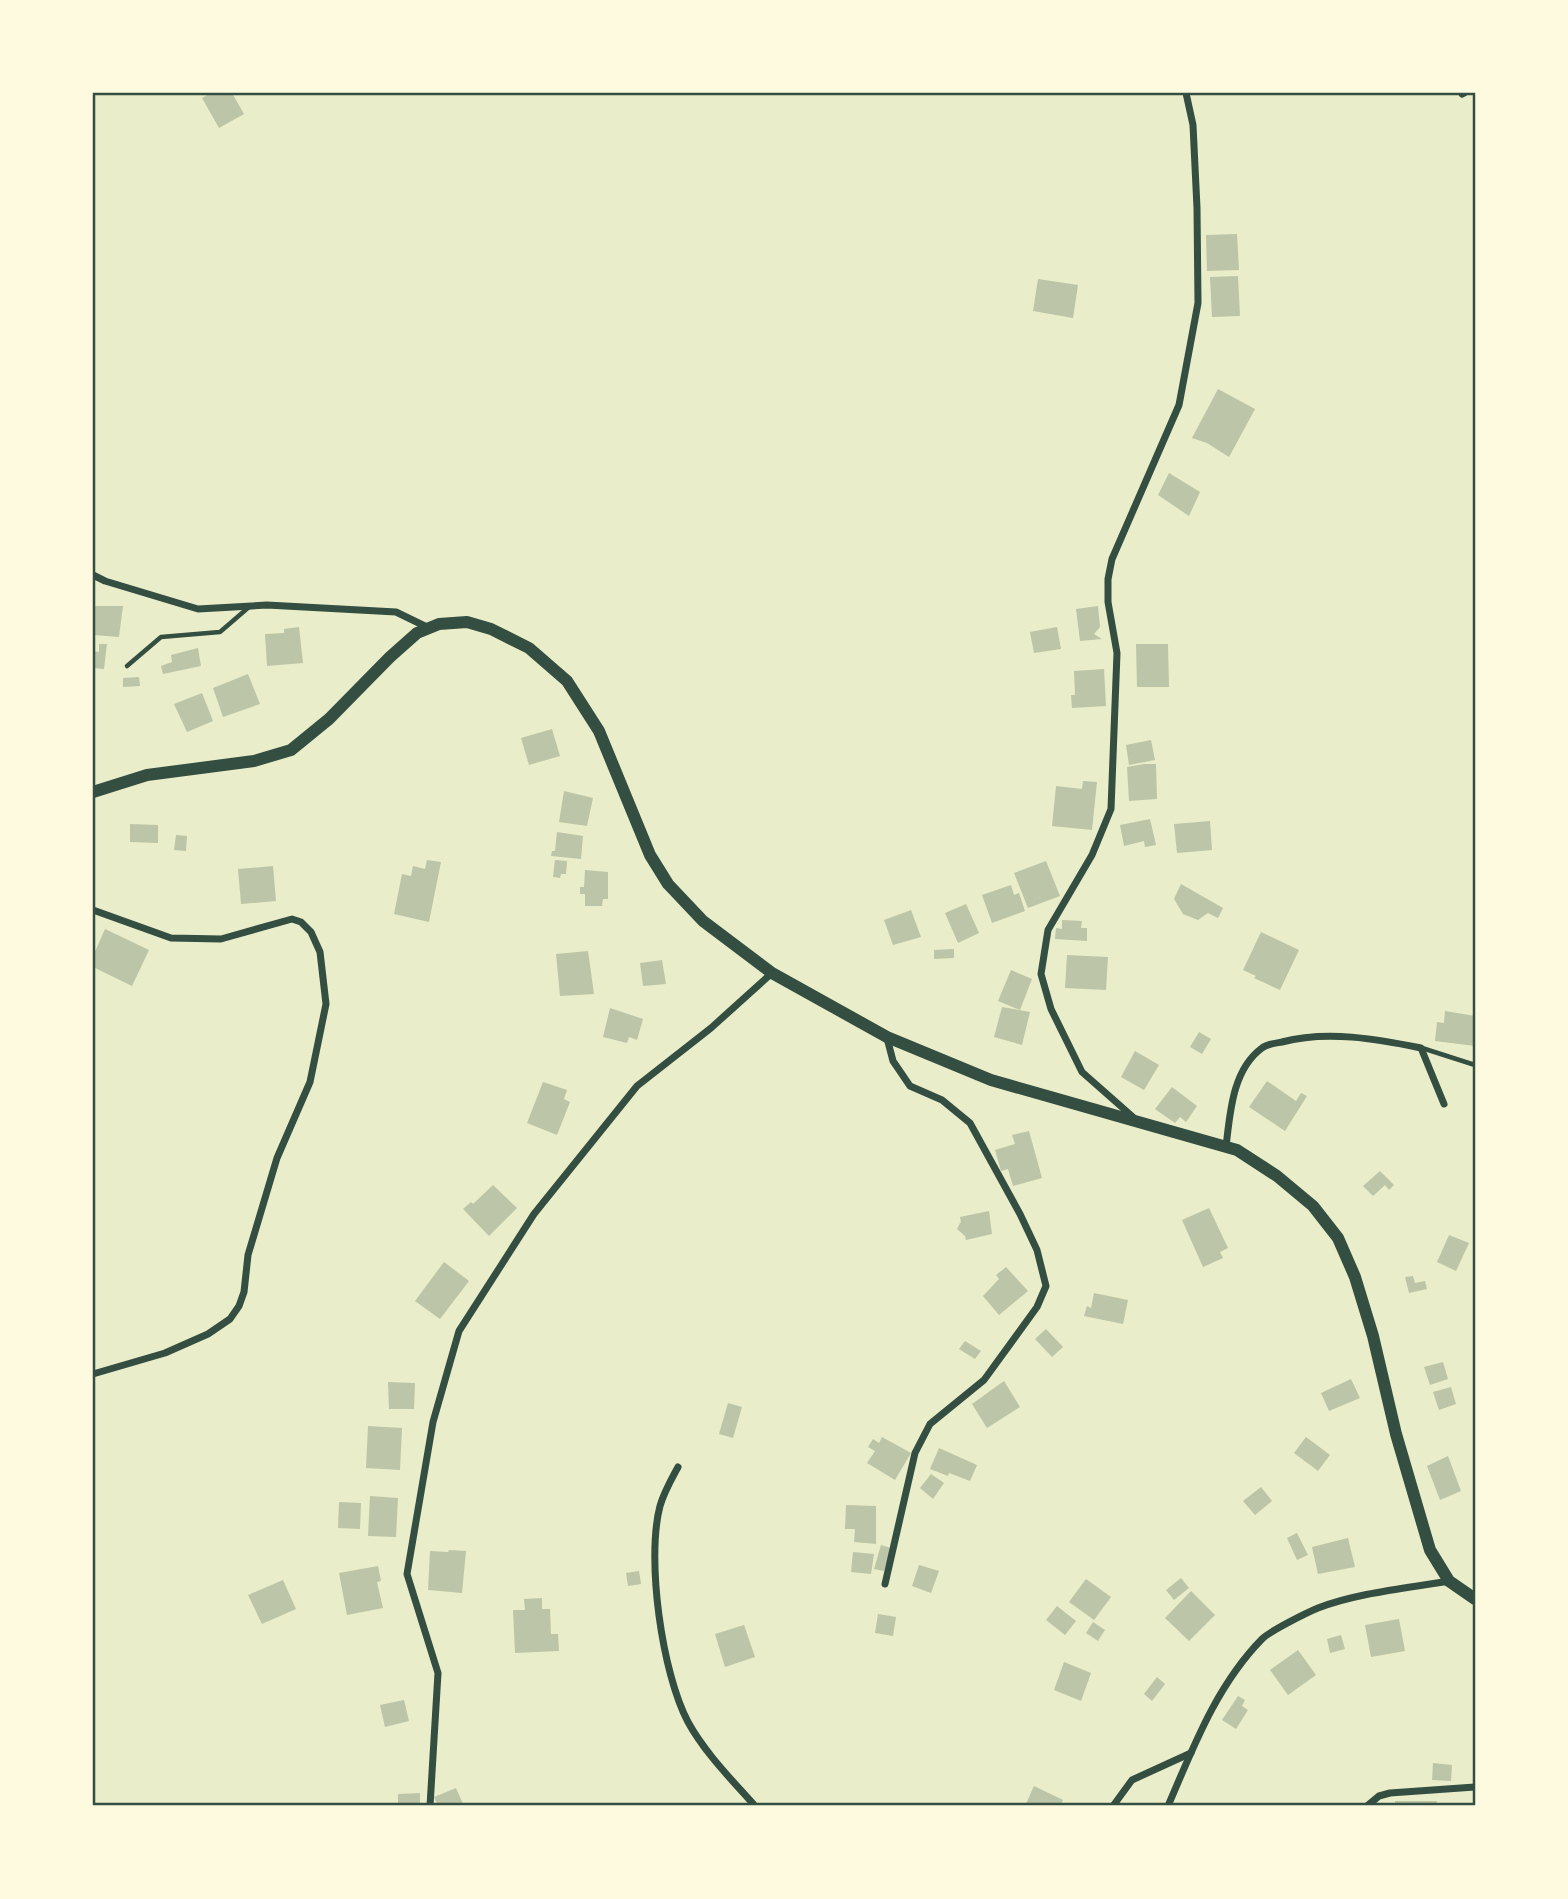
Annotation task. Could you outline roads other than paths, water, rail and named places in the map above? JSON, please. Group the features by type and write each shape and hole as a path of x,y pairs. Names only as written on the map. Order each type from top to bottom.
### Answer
{"street":[{"path":"1142,1125 1082,1072 1051,1009 1041,974 1048,930 1092,855 1111,809 1117,653 1108,602 1108,579 1112,559 1178,405 1198,303 1193,125 1186,93"},
{"path":"93,575 198,609 250,606 396,612 430,628"},
{"path":"93,792 147,775 254,761 291,750 329,719 416,633 439,624 467,622 491,629 529,648 567,681 599,732 650,855 668,884 703,921 772,973 887,1037 991,1080 1237,1150 1277,1176 1313,1206 1338,1238 1355,1277 1430,1550 1449,1581 1475,1599"},
{"path":"93,911 171,938 221,939 292,919 301,922 311,932 320,952 326,1004 310,1082 276,1158 248,1255 244,1292 239,1306 230,1319 208,1334 164,1353 93,1374"},
{"path":"430,1806 438,1673 408,1574 433,1422 459,1331 534,1214 637,1086 711,1028 772,973"},
{"path":"1226,1147 1231,1102 1245,1067 1263,1047 1304,1036 1379,1039 1421,1048 1444,1104"},
{"path":"886,1584 915,1453 930,1424 984,1380 1037,1307 1046,1286 1037,1250 970,1123 942,1100 910,1086 893,1061 887,1037"},
{"path":"678,1467 660,1507 656,1533 656,1586 666,1653 688,1721 705,1748 755,1806"},
{"path":"1168,1806 1208,1714 1233,1676 1264,1637 1318,1608 1367,1595 1449,1581"},
{"path":"1113,1806 1132,1780 1191,1752"},
{"path":"1367,1806 1380,1796 1390,1793 1475,1787"}],"lane":[{"path":"127,666 161,637 219,632 250,606"},
{"path":"1421,1048 1475,1065"}]}
